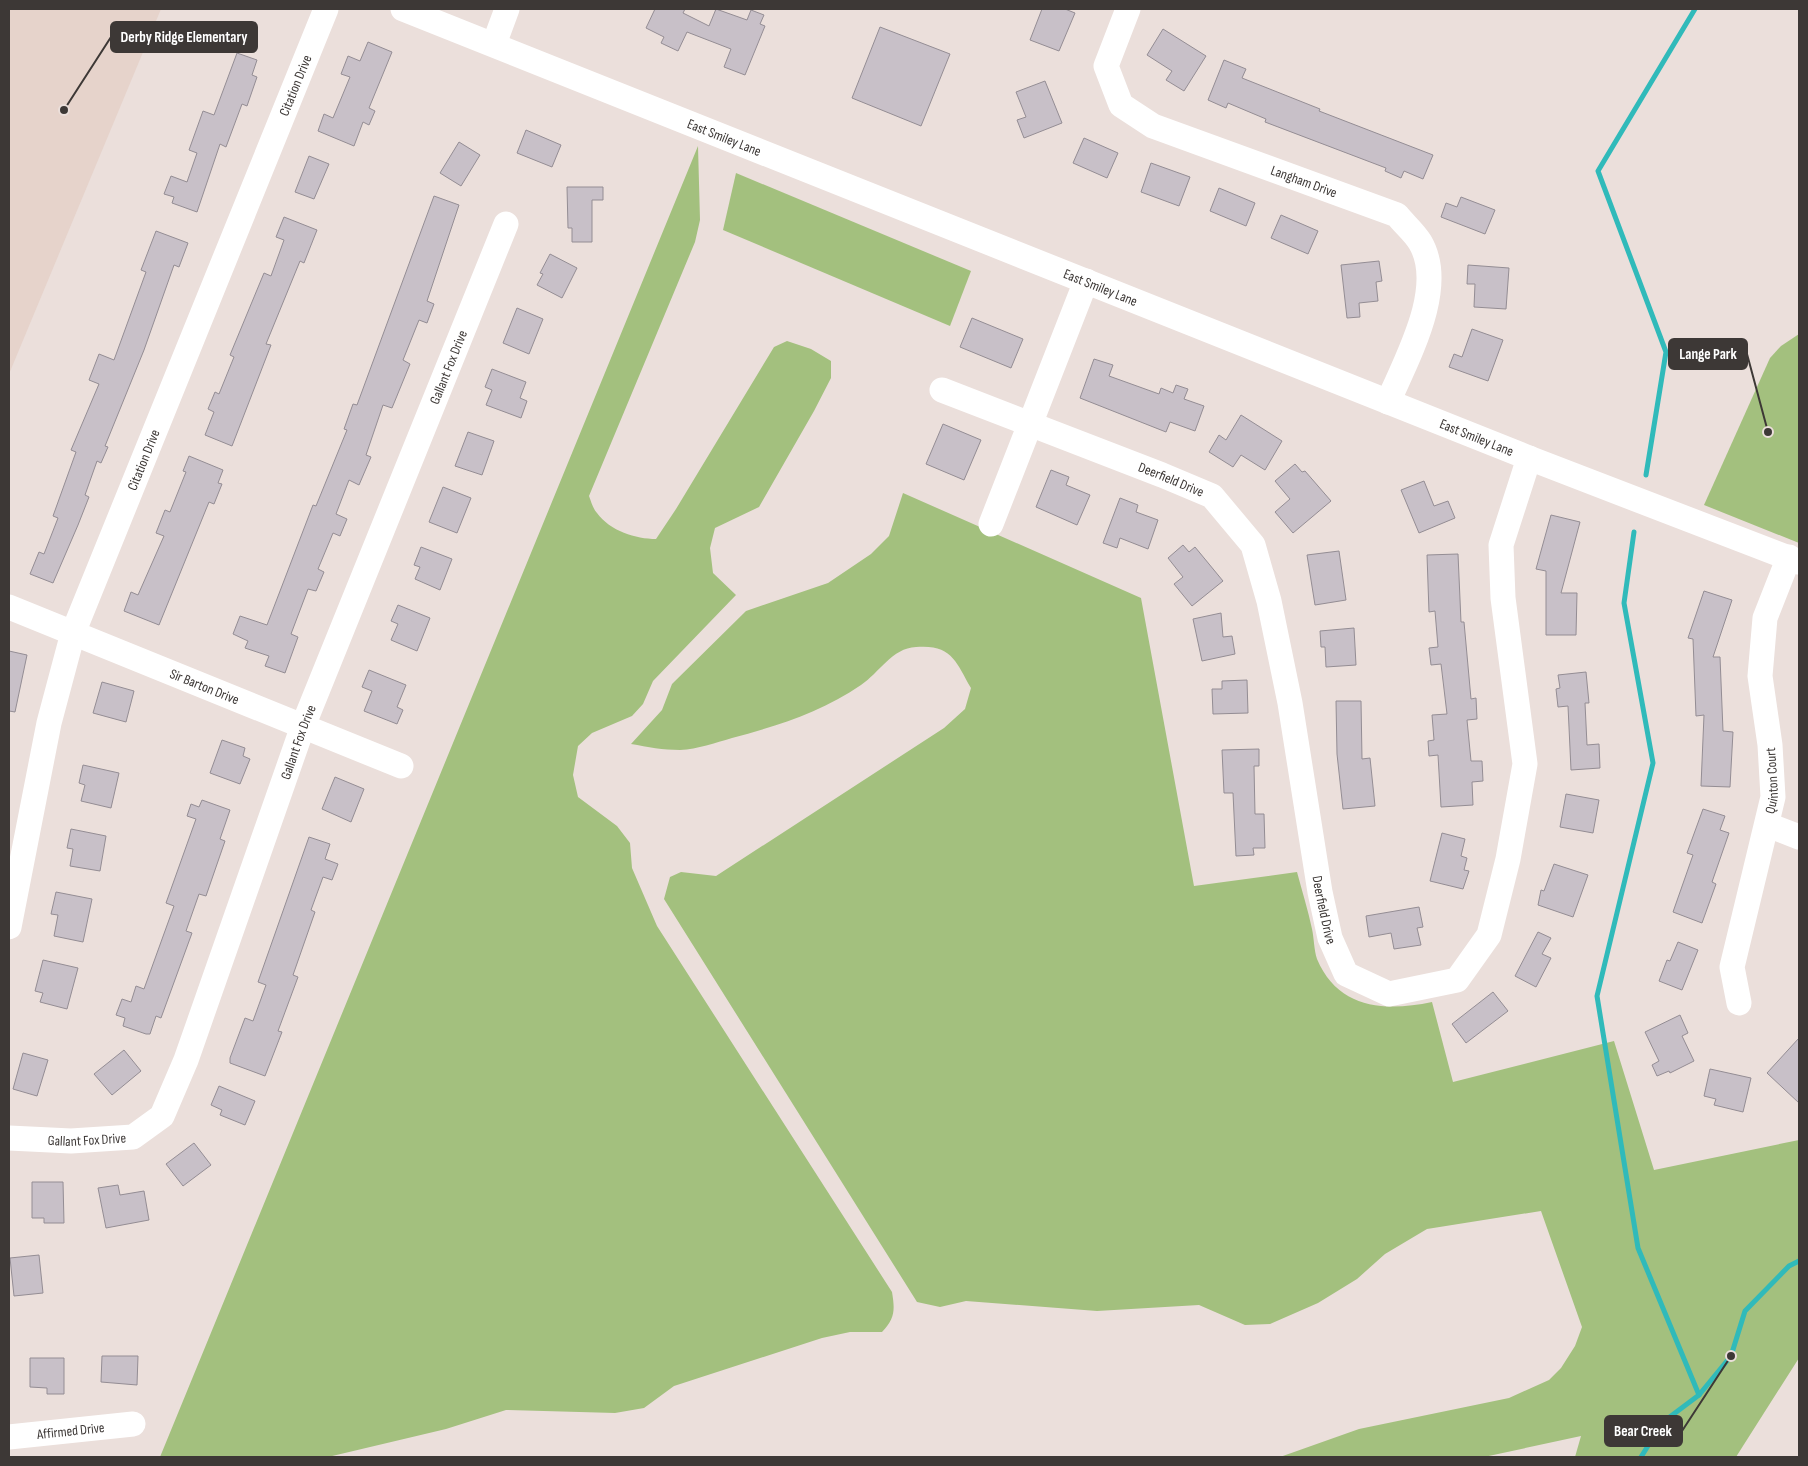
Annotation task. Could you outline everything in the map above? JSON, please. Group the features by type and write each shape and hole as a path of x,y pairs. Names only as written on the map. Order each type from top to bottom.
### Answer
{"street":[{"name":"Citation Drive","path":"9,927 49,723 73,632 326,9"},
{"name":"East Smiley Lane","path":"403,9 1388,402 1794,560"},
{"path":"494,44 506,9"},
{"name":"Langham Drive","path":"1128,9 1106,66 1122,104 1153,126 1397,215 1420,242 1430,268 1425,313 1388,402"},
{"name":"Gallant Fox Drive","path":"9,1138 71,1141 133,1137 162,1116 186,1060 303,726 506,224"},
{"path":"991,524 1086,281"},
{"name":"Deerfield Drive","path":"942,390 1212,496 1253,544 1269,601 1290,703 1320,892 1330,938 1346,974 1389,994 1457,980 1489,934 1508,860 1525,764 1503,598 1501,545 1530,458"},
{"name":"Quinton Court","path":"1739,1003 1732,967 1768,825 1773,796 1770,745 1760,676 1765,618 1794,560"},
{"name":"Sir Barton Drive","path":"9,607 401,766"},
{"path":"1768,825 1799,837"},
{"name":"Affirmed Drive","path":"9,1437 133,1424"}],"shaded area":[{"path":"9,9 161,9 9,374"}],"green space":[{"path":"698,146 700,220 695,242 589,496 594,509 609,525 624,533 656,539 774,347 787,341 811,349 831,361 831,378 759,507 715,528 710,548 713,573 736,595 653,681 643,704 632,716 592,733 578,746 573,775 578,797 617,826 630,843 632,868 657,926 892,1292 894,1309 892,1318 882,1332 850,1332 822,1338 674,1386 644,1408 615,1413 506,1410 446,1429 328,1457 160,1457"},
{"path":"736,173 971,271 950,326 723,230"},
{"path":"1799,334 1799,543 1704,505 1770,358 1781,346"},
{"path":"903,493 1141,598 1194,886 1297,872 1313,933 1317,959 1326,976 1337,988 1350,997 1365,1003 1397,1007 1432,1002 1453,1082 1614,1041 1654,1170 1799,1140 1799,1358 1736,1457 1575,1457 1581,1436 1484,1457 1280,1457 1359,1429 1509,1398 1549,1380 1561,1368 1575,1346 1582,1327 1541,1211 1427,1229 1385,1254 1357,1279 1318,1303 1270,1324 1245,1325 1199,1305 1097,1311 966,1301 940,1307 917,1302 664,899 670,877 681,872 716,876 944,728 965,709 971,688 956,663 945,652 938,648 907,648 893,656 868,680 846,695 782,723 713,744 680,750 631,744 662,710 672,684 746,611 828,583 871,554 889,536"}],"building":[{"path":"655,9 685,9 683,13 709,26 716,9 747,20 751,10 764,15 760,24 765,26 745,75 724,67 731,49 687,32 678,51 661,43 664,37 646,28"},
{"path":"1042,9 1065,9 1075,13 1059,51 1030,40"},
{"path":"880,27 950,54 921,126 852,98"},
{"path":"1163,29 1206,56 1184,91 1166,80 1172,71 1147,55"},
{"path":"368,42 392,52 369,108 375,111 369,125 363,122 354,146 318,131 324,114 333,118 350,77 341,74 348,56 360,61"},
{"path":"237,53 257,60 252,75 257,77 247,106 242,104 226,147 220,144 197,212 172,203 174,197 164,194 171,176 187,182 197,153 189,150 203,111 214,115"},
{"path":"1224,60 1246,69 1242,78 1320,109 1319,111 1433,155 1423,179 1404,171 1401,178 1385,171 1386,168 1265,122 1266,119 1228,103 1226,108 1208,100"},
{"path":"1045,81 1062,123 1024,138 1017,120 1026,117 1016,92"},
{"path":"526,130 561,145 552,167 517,153"},
{"path":"1084,138 1118,153 1107,178 1073,163"},
{"path":"459,142 480,155 461,186 440,173"},
{"path":"309,156 329,164 314,199 295,192"},
{"path":"1151,163 1190,177 1179,206 1141,192"},
{"path":"567,187 603,187 603,200 592,200 592,242 572,242 572,228 568,228"},
{"path":"1219,188 1255,203 1246,226 1210,211"},
{"path":"434,196 459,205 427,301 434,304 427,323 419,320 403,360 410,364 392,408 383,405 366,455 371,457 359,485 349,480 336,514 347,519 340,536 333,533 318,569 324,572 316,591 308,589 291,634 298,637 285,673 265,666 269,656 245,648 248,641 233,634 240,616 267,625 313,505 316,506 347,430 344,429 353,404 357,405"},
{"path":"1461,197 1495,210 1485,234 1441,217 1446,203 1457,207"},
{"path":"1281,215 1318,231 1308,254 1271,238"},
{"path":"284,217 317,230 304,263 300,261 266,344 271,345 232,446 205,435 214,412 208,409 215,392 219,394 234,357 230,355 264,273 271,276 284,240 276,237"},
{"path":"156,231 188,243 179,267 174,265 144,350 105,446 108,447 101,463 97,461 85,495 89,497 53,583 30,574 39,552 44,554 58,518 53,516 76,452 71,450 99,384 89,380 99,354 114,360 146,272 141,270"},
{"path":"550,254 577,268 562,298 537,285 543,274 540,273"},
{"path":"1379,261 1382,281 1376,282 1378,301 1359,303 1360,317 1347,318 1341,265"},
{"path":"1468,265 1509,268 1506,309 1474,307 1475,284 1467,284"},
{"path":"517,308 543,319 529,354 503,343"},
{"path":"972,318 1023,339 1011,368 960,347"},
{"path":"1472,329 1503,340 1488,381 1449,367 1454,354 1462,357"},
{"path":"1094,359 1113,365 1109,376 1159,394 1161,388 1173,393 1176,385 1188,389 1184,399 1204,406 1195,431 1170,422 1166,432 1080,398"},
{"path":"492,369 526,382 520,398 527,401 521,418 486,405 492,390 485,387"},
{"path":"1241,415 1282,441 1265,470 1241,455 1233,467 1209,452 1219,435 1226,440"},
{"path":"943,424 981,440 964,480 926,464"},
{"path":"468,432 494,441 482,475 455,466"},
{"path":"189,456 223,470 218,483 222,484 214,504 209,502 159,625 124,611 131,592 138,595 164,536 156,533 165,510 170,512 186,472 183,471"},
{"path":"1295,464 1302,472 1305,471 1331,501 1293,533 1275,512 1290,499 1275,481"},
{"path":"1051,470 1069,477 1066,485 1090,495 1077,525 1036,507"},
{"path":"1424,481 1434,506 1448,501 1455,518 1419,533 1401,490"},
{"path":"443,487 471,498 457,533 429,522"},
{"path":"1120,498 1138,505 1136,512 1158,520 1148,549 1120,538 1117,548 1103,543"},
{"path":"1551,515 1580,522 1561,593 1577,593 1576,635 1546,635 1546,571 1536,569"},
{"path":"1183,545 1189,552 1195,547 1223,581 1192,606 1174,584 1183,577 1168,558"},
{"path":"421,547 452,559 440,590 415,579 420,567 414,565"},
{"path":"1339,551 1346,600 1315,605 1307,555"},
{"path":"1458,554 1461,622 1464,622 1471,699 1476,698 1477,719 1467,720 1471,761 1482,761 1483,781 1472,782 1473,805 1441,807 1438,755 1429,756 1428,741 1434,740 1432,715 1447,714 1441,664 1431,665 1429,648 1438,647 1435,611 1429,612 1427,555"},
{"path":"1704,591 1732,600 1713,657 1720,657 1723,731 1733,732 1730,787 1701,786 1704,715 1696,716 1693,639 1688,638"},
{"path":"398,605 430,618 417,651 391,640 398,624 391,621"},
{"path":"1221,613 1223,637 1232,636 1235,654 1202,661 1193,619"},
{"path":"1354,628 1356,665 1326,667 1325,647 1321,647 1320,631"},
{"path":"9,651 27,655 15,712 9,711"},
{"path":"369,670 406,685 397,707 403,710 397,724 364,711 372,691 362,687"},
{"path":"1586,672 1589,703 1585,703 1587,745 1599,744 1600,768 1571,770 1568,706 1558,707 1556,689 1560,688 1558,675"},
{"path":"1247,680 1248,713 1213,714 1212,689 1222,689 1222,681"},
{"path":"102,682 134,691 126,722 93,713"},
{"path":"1336,701 1361,701 1362,759 1370,758 1375,806 1343,809 1337,754"},
{"path":"222,740 245,748 243,756 250,759 240,784 210,773"},
{"path":"1259,749 1259,766 1254,766 1255,814 1264,814 1265,848 1253,848 1254,855 1236,856 1233,793 1224,793 1222,750"},
{"path":"83,765 119,773 111,808 81,801 85,785 79,783"},
{"path":"335,777 364,789 351,822 322,809"},
{"path":"1566,794 1599,800 1593,833 1560,827"},
{"path":"202,800 230,810 220,839 225,841 206,896 199,894 186,931 192,933 161,1018 156,1016 150,1034 146,1034 123,1026 125,1018 116,1015 122,999 131,1002 136,986 144,989 174,906 166,903 196,819 187,816 191,804 199,807"},
{"path":"1703,809 1725,816 1720,830 1729,833 1712,882 1716,884 1702,923 1673,912 1693,855 1687,853"},
{"path":"71,829 106,836 100,871 70,866 73,849 67,848"},
{"path":"1442,833 1465,839 1461,856 1467,858 1464,870 1469,871 1463,889 1430,881"},
{"path":"309,837 330,844 325,859 338,864 332,880 323,877 311,910 315,912 293,975 298,977 278,1031 282,1032 265,1076 230,1063 230,1058 245,1018 253,1021 266,985 258,982"},
{"path":"1554,864 1588,875 1573,917 1538,905 1541,890 1544,891"},
{"path":"56,892 92,899 83,942 54,936 58,915 51,914"},
{"path":"1419,907 1423,927 1417,928 1421,945 1394,949 1391,933 1369,937 1366,916"},
{"path":"1538,932 1551,938 1542,954 1551,958 1536,987 1515,976"},
{"path":"1678,942 1698,950 1682,990 1659,981 1667,960 1670,961"},
{"path":"43,960 78,968 67,1009 40,1002 43,993 35,991"},
{"path":"1493,992 1508,1011 1466,1043 1452,1024"},
{"path":"1680,1015 1688,1033 1682,1036 1694,1061 1670,1073 1669,1071 1657,1076 1652,1065 1659,1061 1645,1032"},
{"path":"1799,1038 1799,1103 1767,1073"},
{"path":"124,1050 141,1071 112,1095 94,1074"},
{"path":"23,1053 48,1060 37,1096 13,1089"},
{"path":"1710,1069 1751,1078 1743,1112 1714,1105 1716,1099 1704,1096"},
{"path":"219,1086 255,1101 245,1125 220,1115 222,1110 211,1105"},
{"path":"194,1143 211,1165 183,1186 166,1164"},
{"path":"32,1182 63,1182 64,1223 44,1223 44,1218 32,1218"},
{"path":"118,1185 120,1195 144,1191 149,1220 106,1228 98,1188"},
{"path":"39,1255 43,1293 14,1296 10,1258"},
{"path":"102,1356 138,1356 137,1385 101,1382"},
{"path":"30,1358 64,1358 64,1394 47,1394 47,1388 30,1387"}],"waterway":[{"path":"1646,475 1666,352 1598,171 1695,9"},
{"path":"1634,532 1624,603 1653,763 1597,996 1638,1248 1699,1395"},
{"path":"1641,1457 1663,1422 1699,1395 1731,1356 1745,1311 1789,1266 1799,1261"}],"place":[{"name":"Derby Ridge Elementary","path":"64,110"},
{"name":"Lange Park","path":"1768,432"},
{"name":"Bear Creek","path":"1731,1356"}]}
